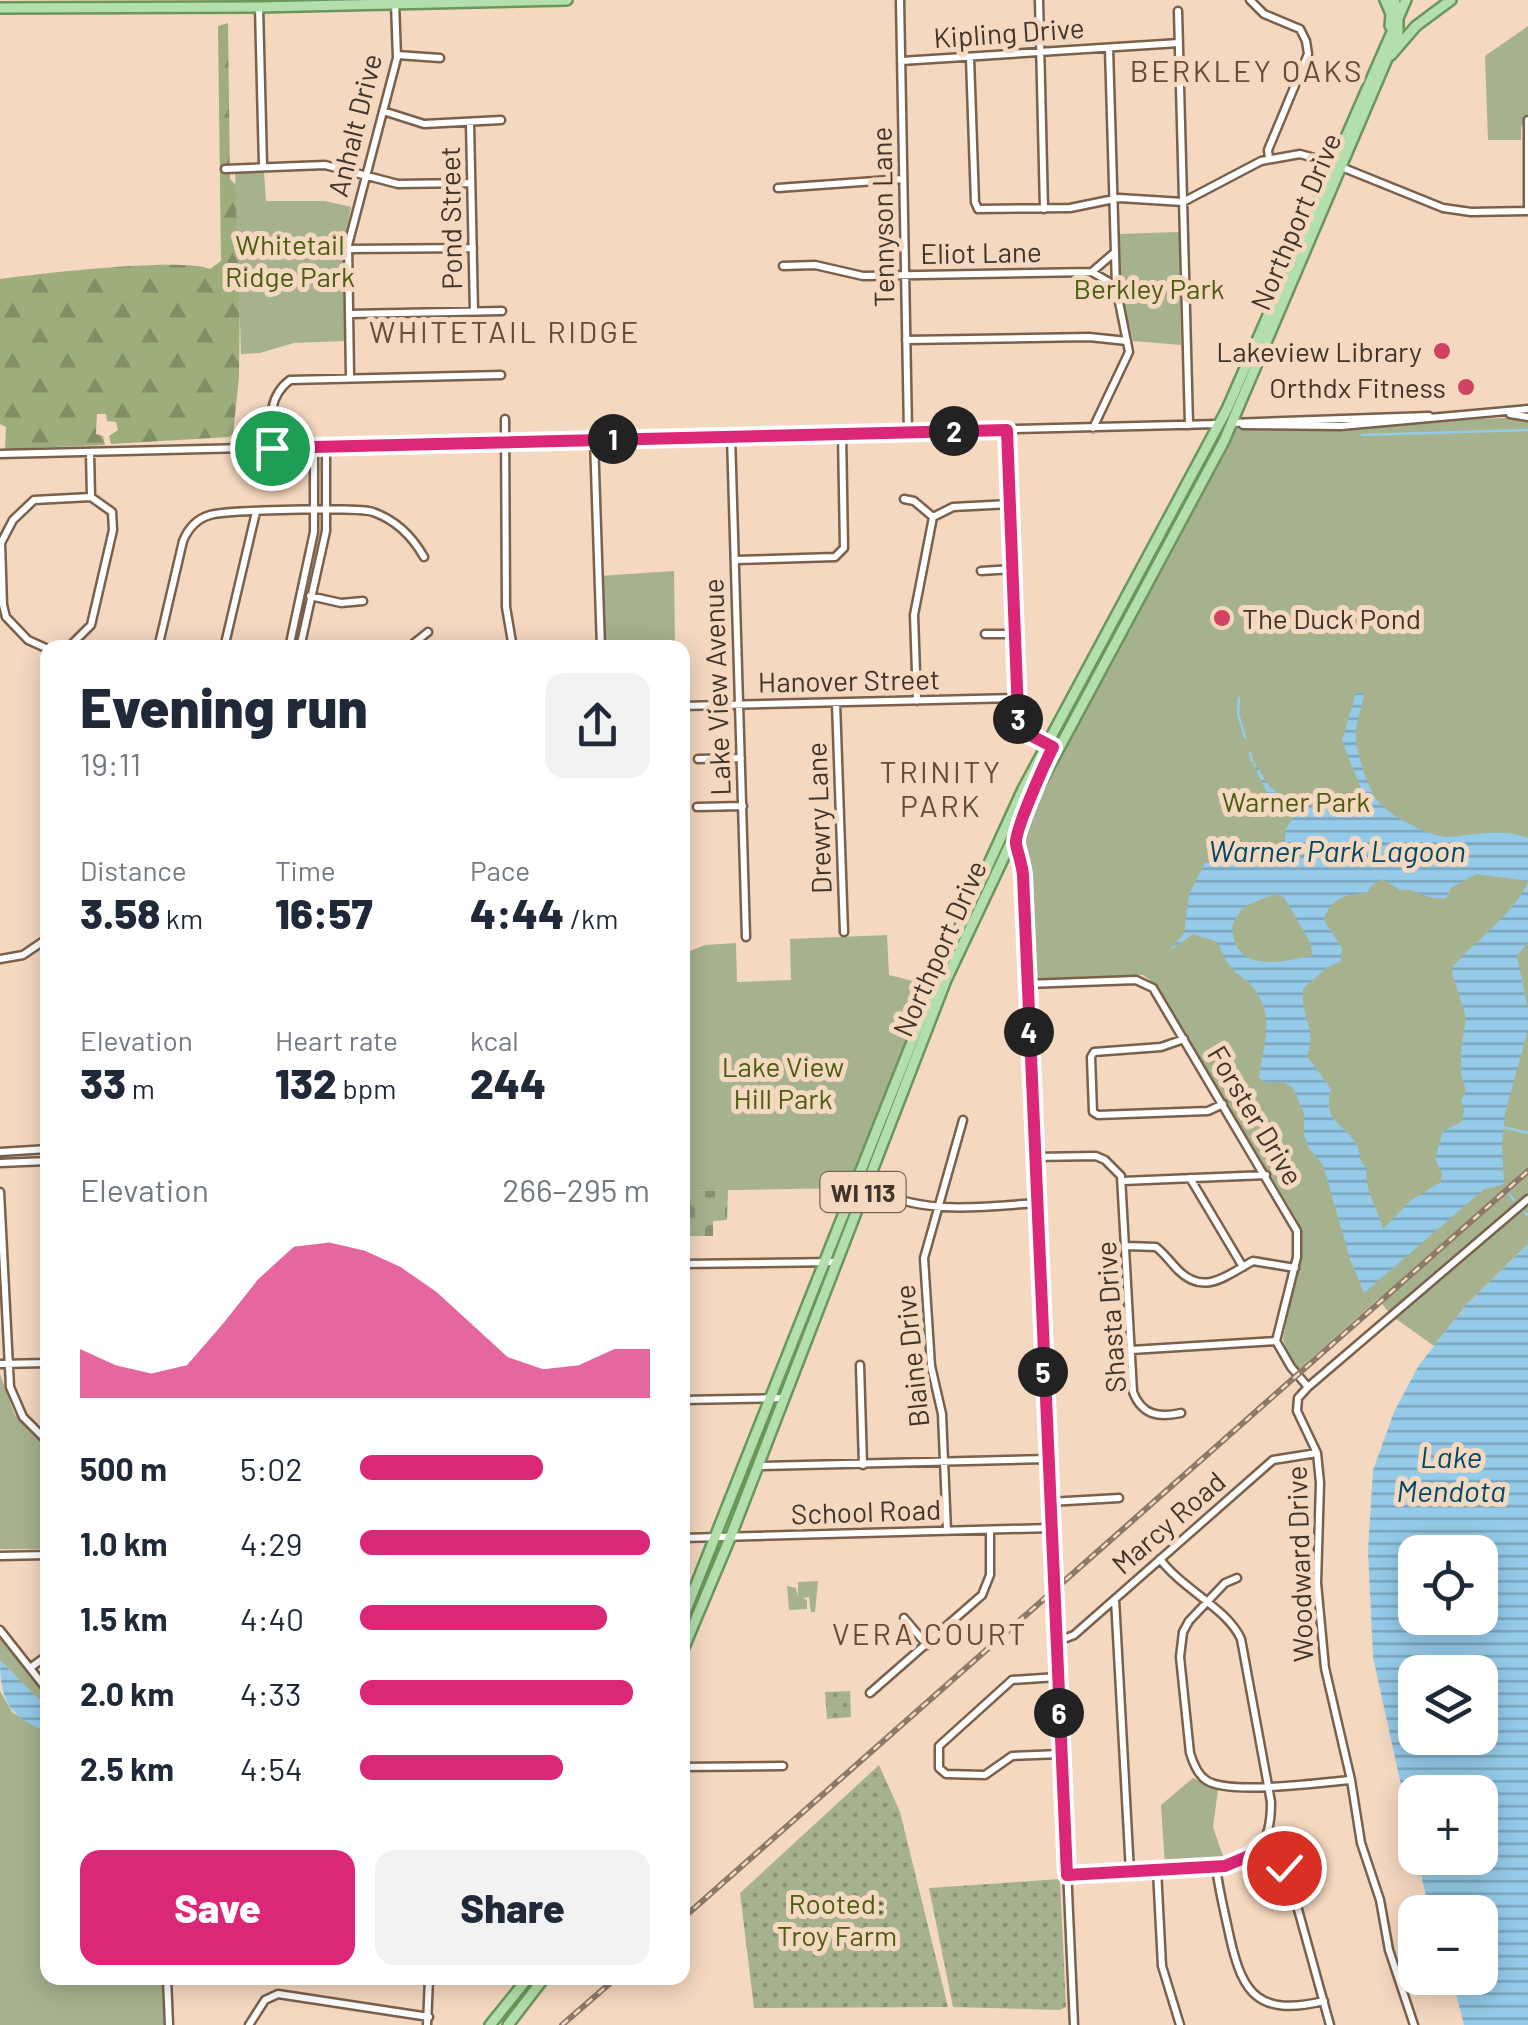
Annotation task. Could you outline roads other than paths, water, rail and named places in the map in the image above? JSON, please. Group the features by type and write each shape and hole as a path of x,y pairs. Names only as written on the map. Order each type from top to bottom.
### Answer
{"main road":[{"path":"0,8 133,3 259,7 566,0"},
{"path":"1386,0 1391,17 1386,41"},
{"path":"1394,0 1399,13"},
{"name":"WI 113","path":"1386,41 1406,0"},
{"name":"WI 113","path":"1383,65 1416,26 1450,0"},
{"name":"Northport Drive","path":"690,1601 854,1181 967,911 1220,424 1282,280 1399,30 1399,13"},
{"name":"Northport Drive","path":"690,1633 1001,849 1028,806 1037,789 1038,775 1232,423 1285,301 1386,41"},
{"path":"1282,280 1285,301"},
{"path":"1022,865 1016,840 1028,806"},
{"path":"953,966 950,960 967,911"},
{"path":"493,2025 523,1985"},
{"path":"508,2025 539,1985"}],"street":[{"name":"Tennyson Lane","path":"900,0 908,432"},
{"path":"1038,0 1044,209"},
{"path":"1250,0 1260,12 1300,29 1308,47 1268,150 1270,158"},
{"name":"Anhalt Drive","path":"350,377 348,249 397,55 395,3"},
{"path":"259,7 263,166"},
{"path":"1178,11 1189,424"},
{"name":"Kipling Drive","path":"902,62 1178,42"},
{"path":"1093,428 1127,361 1128,341 1116,286 1110,48"},
{"path":"397,55 440,58"},
{"path":"970,58 978,209 1070,208 1113,198 1183,202 1270,158 1300,154 1443,208 1528,212 1528,120"},
{"path":"383,112 424,124 502,120"},
{"name":"Pond Street","path":"470,123 474,312"},
{"path":"225,169 324,165 398,184 471,183"},
{"path":"778,188 904,179"},
{"path":"348,249 472,248"},
{"path":"1114,252 1092,272 1116,286"},
{"name":"Eliot Lane","path":"783,266 815,264 862,276 1092,272"},
{"path":"348,314 502,312"},
{"path":"906,340 1128,341"},
{"path":"272,448 272,402 283,385 301,378 501,374"},
{"path":"0,454 1232,423 1312,427 1429,416 1528,413"},
{"path":"504,419 506,607 512,640"},
{"path":"1007,430 1017,698 1022,730 1053,747"},
{"path":"735,560 841,554 842,433"},
{"name":"Lake View Avenue","path":"731,436 746,937"},
{"path":"594,440 601,640"},
{"path":"302,640 328,510 326,446"},
{"path":"291,640 315,510 314,447"},
{"path":"90,452 91,497"},
{"path":"40,645 28,640 6,616 2,605 0,544 13,520 34,500 91,497 112,512 113,530 92,625 76,640"},
{"path":"904,499 933,517"},
{"path":"933,517 953,507 1010,504"},
{"path":"160,640 183,541 198,521 219,513 362,510 380,515 412,537 424,557"},
{"path":"226,640 256,512"},
{"path":"917,701 914,615 933,517"},
{"path":"981,571 1013,568"},
{"path":"301,594 348,604 362,601"},
{"path":"418,640 428,632"},
{"path":"985,634 1015,634"},
{"name":"Hanover Street","path":"690,706 1017,698"},
{"name":"Drewry Lane","path":"836,702 844,932"},
{"path":"698,758 741,758"},
{"path":"697,807 742,806"},
{"path":"1001,849 1017,855 1022,865 1074,2025"},
{"path":"0,959 23,955 40,943"},
{"name":"Forster Drive","path":"1027,984 1144,982 1154,988 1297,1232 1294,1268 1276,1340"},
{"path":"1184,1039 1170,1046 1098,1050 1091,1055 1092,1107 1098,1115 1208,1111 1223,1104"},
{"name":"Blaine Drive","path":"947,1531 942,1414 930,1353 924,1258 963,1120"},
{"path":"0,1152 40,1150"},
{"path":"1034,1158 1096,1156 1114,1168 1122,1181 1266,1175"},
{"path":"0,1163 40,1162"},
{"path":"1190,1178 1243,1266"},
{"path":"854,1181 913,1205 939,1208 1035,1203"},
{"name":"Shasta Drive","path":"1122,1181 1132,1392 1141,1407 1164,1417 1181,1413"},
{"path":"0,1192 3,1366 15,1403 40,1434"},
{"path":"1131,1350 1276,1340 1290,1366 1308,1387 1528,1199"},
{"path":"1126,1246 1156,1247 1186,1277 1203,1284 1223,1279 1260,1260 1294,1268"},
{"path":"690,1264 836,1262"},
{"path":"3,1366 40,1364"},
{"path":"860,1365 863,1464"},
{"name":"Woodward Drive","path":"1308,1387 1298,1398 1296,1411 1317,1453 1317,1582 1329,1692 1351,1780 1361,1844 1414,2025"},
{"path":"690,1400 784,1398"},
{"name":"Marcy Road","path":"1056,1642 1074,1635 1273,1460 1317,1453"},
{"path":"758,1466 1047,1458"},
{"path":"1049,1502 1119,1498"},
{"name":"School Road","path":"690,1538 1050,1528"},
{"path":"870,1693 976,1602 986,1588 990,1570 990,1530"},
{"path":"0,1556 40,1555"},
{"path":"1067,1875 1216,1867 1239,1862 1260,1845 1271,1817 1241,1639 1227,1618 1181,1584 1160,1559"},
{"path":"1237,1578 1228,1580 1184,1628 1180,1648 1190,1753 1202,1777 1228,1787 1351,1780"},
{"path":"1116,1598 1130,1872"},
{"path":"904,1618 927,1645"},
{"path":"0,1630 40,1681"},
{"path":"30,1668 40,1661"},
{"path":"1058,1678 1012,1680 942,1742 938,1757 939,1768 946,1774 980,1776 994,1771 1012,1756 1062,1754"},
{"path":"690,1767 783,1766"},
{"path":"1260,1845 1276,1857 1288,1877 1330,2025"},
{"path":"1216,1867 1237,1971 1247,1988 1266,2002 1283,2005 1324,2001"},
{"path":"1158,1870 1162,1966 1180,2025"},
{"path":"167,1985 169,2025"},
{"path":"248,2025 265,2000 282,1994 428,2021 429,1985"}],"water":[{"name":"Warner Park Lagoon","path":"1356,692 1364,694 1356,728 1357,747 1369,786 1382,805 1410,825 1443,837 1499,832 1528,838 1528,881 1476,874 1451,888 1446,898 1438,898 1400,890 1382,879 1368,892 1340,898 1330,906 1324,920 1342,948 1341,961 1325,969 1303,989 1311,1038 1307,1056 1331,1089 1332,1116 1352,1138 1367,1168 1369,1191 1383,1229 1410,1201 1441,1182 1442,1173 1435,1159 1443,1131 1461,1122 1464,1111 1461,1053 1466,1017 1451,969 1503,917 1528,883 1528,942 1517,956 1528,1030 1505,1113 1504,1184 1483,1190 1364,1293 1323,1165 1308,1147 1304,1113 1293,1088 1284,1082 1267,1083 1259,1078 1266,1032 1260,999 1251,984 1232,969 1216,941 1193,934 1168,952 1184,933 1189,894 1205,863 1283,860 1286,829 1294,816 1268,795 1252,761 1271,788 1291,800 1317,806 1342,805 1364,796 1342,741","holes":["1274,894 1284,897 1310,942 1313,956 1273,962 1250,959 1235,941 1232,925 1243,907"]},
{"name":"Lake Mendota","path":"1528,1244 1528,2025 1464,2025 1456,1995 1498,1995 1498,1895 1426,1895 1421,1875 1498,1875 1498,1775 1399,1775 1373,1657 1368,1551 1373,1470 1394,1412 1419,1365 1467,1304"},
{"path":"0,1660 40,1701 40,1728 15,1713 2,1686"}],"waterway":[{"path":"1362,435 1528,430"},
{"path":"1239,698 1238,714 1245,737"},
{"path":"1250,753 1252,761"},
{"path":"1503,1127 1528,1133"},
{"path":"1509,1194 1514,1200"}],"railway":[{"path":"690,1912 1528,1171"},
{"path":"562,2025 608,1985"}],"place":[{"name":"Lakeview Library","path":"1442,351"},
{"name":"Orthdx Fitness","path":"1466,387"},
{"name":"The Duck Pond","path":"1222,618"}],"district":[{"name":"BERKLEY OAKS","path":"1247,70"},
{"name":"WHITETAIL RIDGE","path":"505,331"},
{"name":"TRINITY PARK","path":"941,788"},
{"name":"VERA COURT","path":"930,1633"}],"park label":[{"name":"Whitetail Ridge Park","path":"290,260"},
{"name":"Berkley Park","path":"1149,288"},
{"name":"Warner Park","path":"1296,801"},
{"name":"Lake View Hill Park","path":"783,1082"},
{"name":"Rooted: Troy Farm","path":"837,1919"}]}
